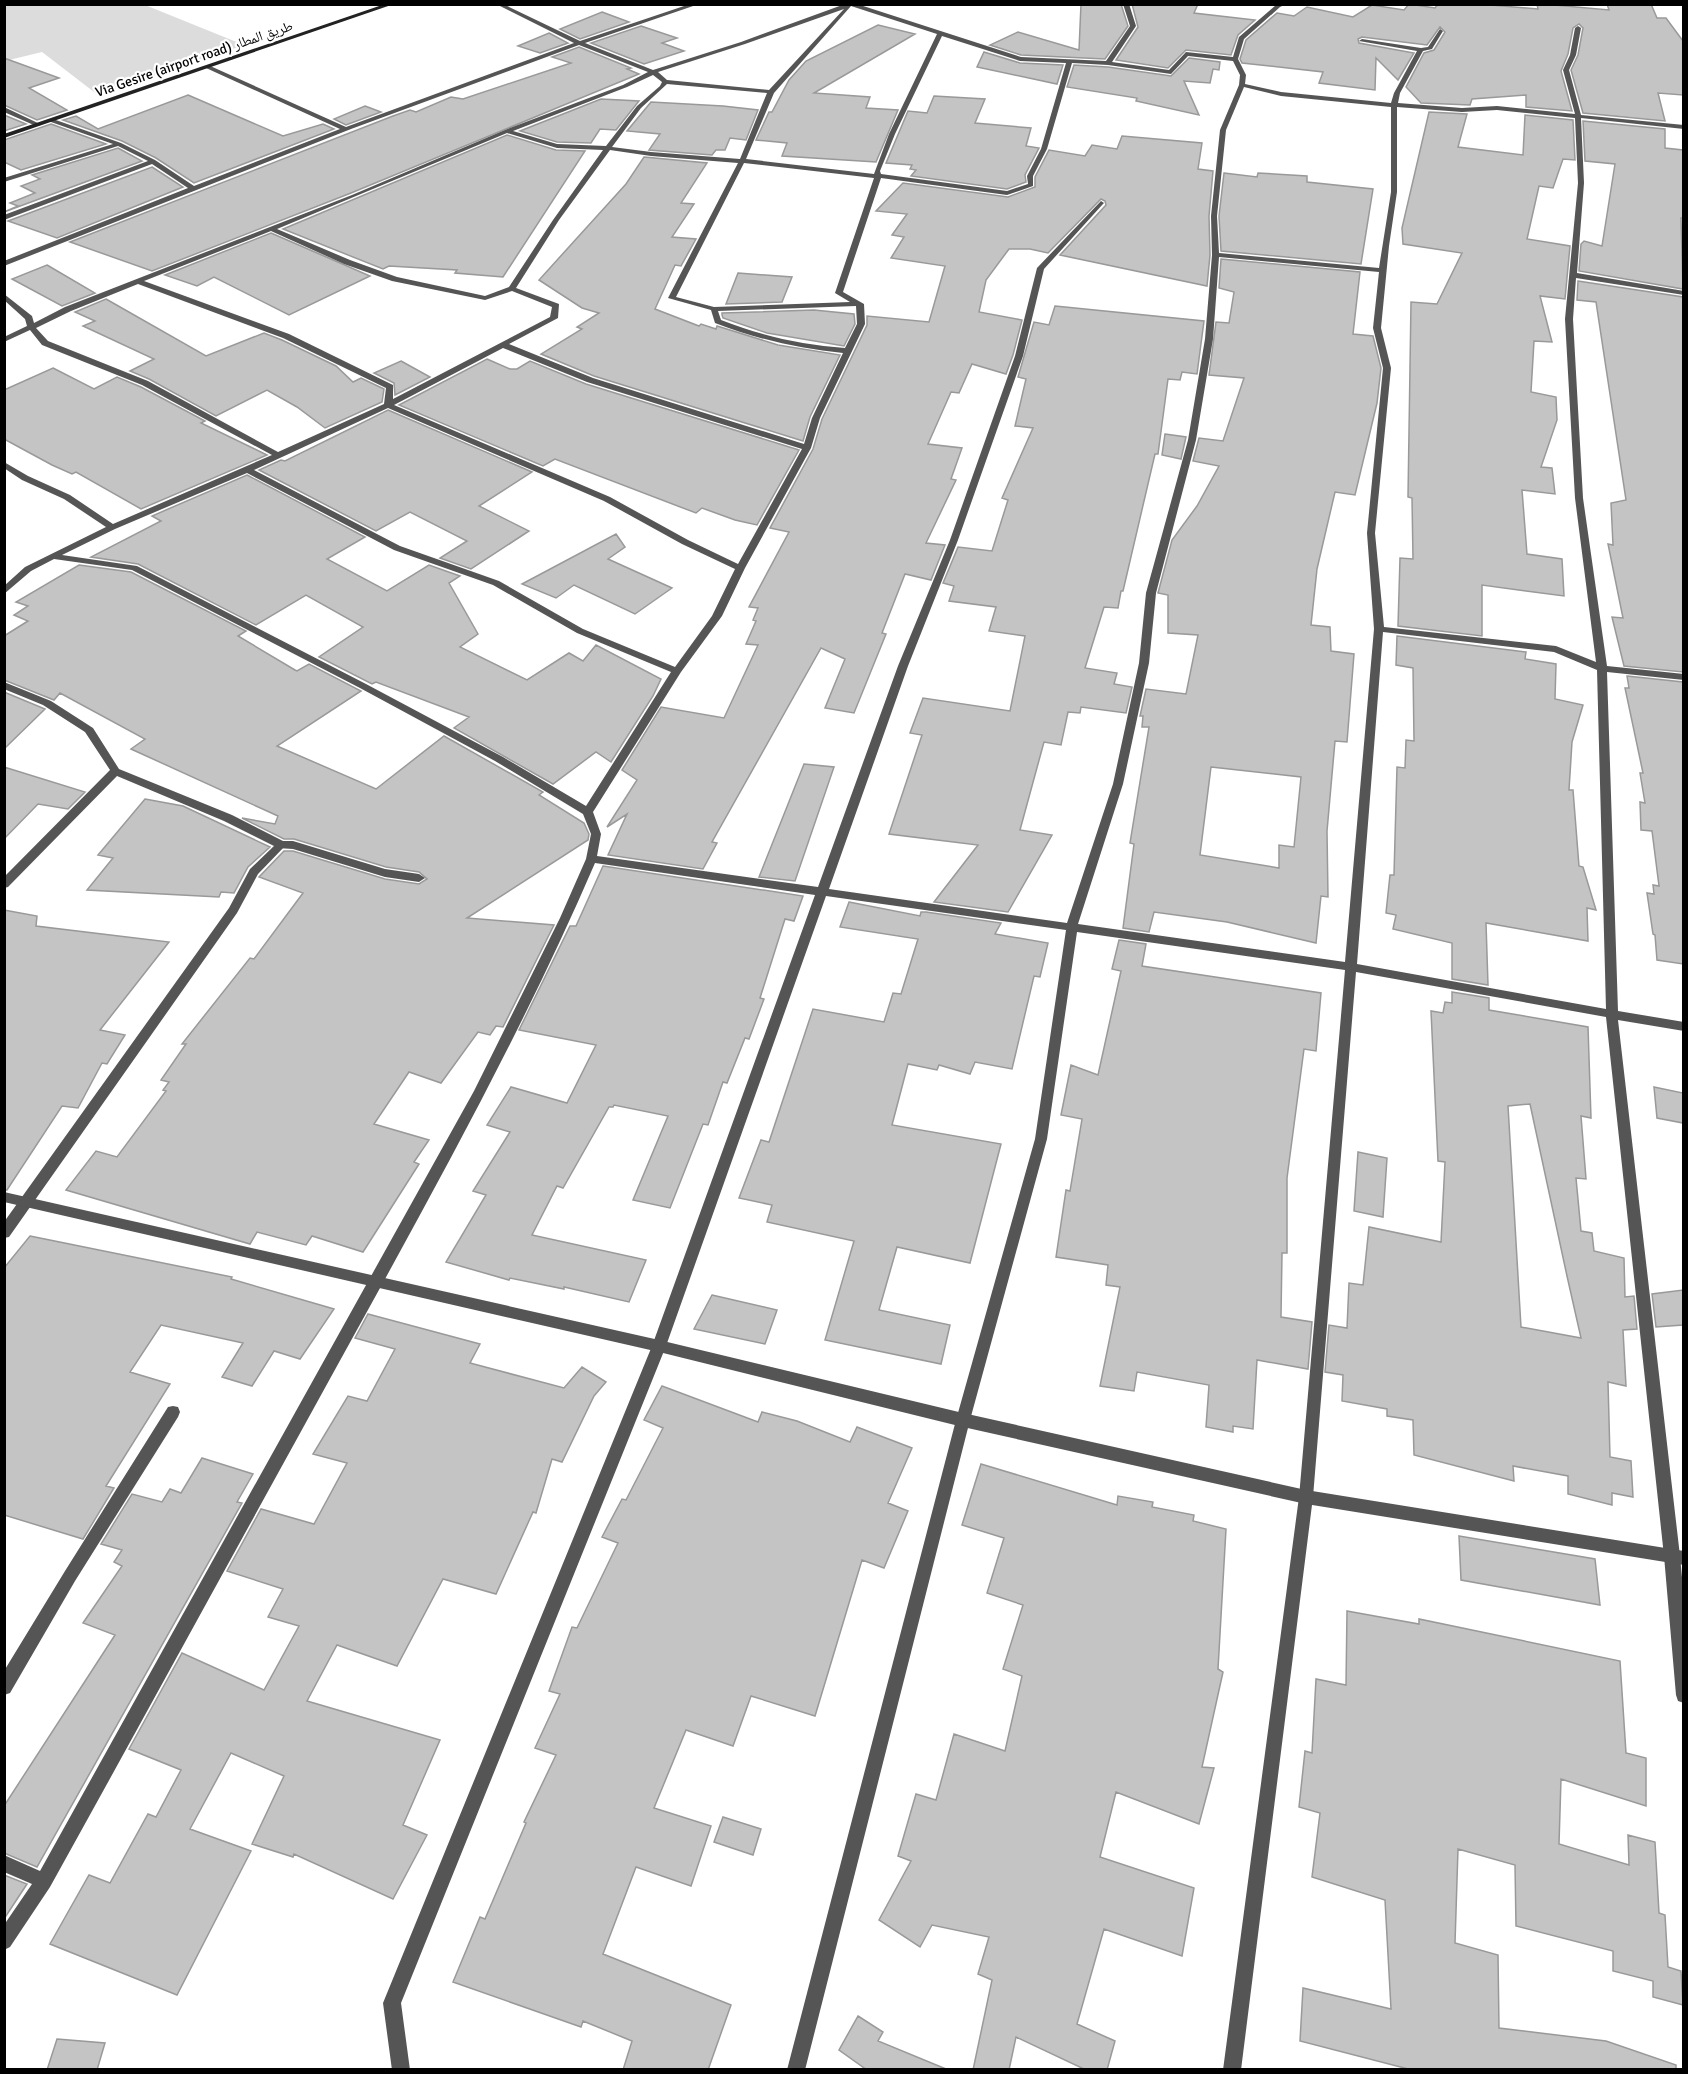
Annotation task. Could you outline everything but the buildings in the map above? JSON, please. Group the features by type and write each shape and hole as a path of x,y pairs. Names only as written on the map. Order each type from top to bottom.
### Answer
{"main road":[{"name":"Via Gesire (airport road) طريق المطار","path":"4,136 392,4"}],"street":[{"path":"498,4 577,42 655,73 665,82 771,92"},
{"path":"4,264 346,129 577,42 697,4"},
{"path":"1108,63 1133,26 1126,4"},
{"path":"796,2070 963,1420 1041,1139 1072,926 1118,784 1144,663 1151,592 1192,440 1209,339 1216,255 1214,216 1222,130 1242,85 1243,75 1235,59 1241,38 1278,6 1284,4"},
{"path":"4,340 68,309 272,229 507,131 655,73 664,67 743,43 851,5 1020,59 1108,63 1171,72 1186,54 1235,59"},
{"path":"851,5 771,92 742,161 672,297 714,309 860,304"},
{"path":"1578,28 1573,55 1566,70 1578,115 1581,183 1569,319 1579,498 1602,668 1612,1016 1678,1557 1683,1695"},
{"path":"1362,41 1421,50 1430,48 1440,32"},
{"path":"860,304 839,293 878,176 877,171 892,134 940,34"},
{"path":"1232,2070 1306,1497 1380,629 1371,533 1387,368 1377,328 1382,270 1394,192 1394,105 1397,93 1421,50"},
{"path":"507,131 557,146 608,148 651,154 742,161 1007,193 1031,184 1030,177 1044,149 1070,61"},
{"path":"208,67 346,129"},
{"path":"512,289 556,220 608,148 639,107 665,82"},
{"path":"1242,85 1281,94 1394,105 1462,110 1497,108 1683,127"},
{"path":"4,109 38,125"},
{"path":"53,121 119,144 153,161 194,189"},
{"path":"4,180 119,144"},
{"path":"4,218 153,161"},
{"path":"401,2070 392,2003 658,1346 903,666 954,540 1019,356 1041,268 1101,203"},
{"path":"4,591 28,569 112,526 247,470 388,405 554,318 556,306 512,289 485,297 395,279 346,262 272,229"},
{"path":"1216,255 1382,270"},
{"path":"1573,275 1683,293"},
{"path":"139,282 286,336 334,358 390,387 388,405"},
{"path":"4,296 29,318 32,327 45,343 145,383 278,456"},
{"path":"588,812 677,671 717,616 740,568 807,448 816,418 861,324 860,304"},
{"path":"714,309 718,321 744,332 812,349 849,351"},
{"path":"504,345 590,380 807,448"},
{"path":"388,405 607,499 685,542 740,568"},
{"path":"4,464 26,478 68,497 112,526"},
{"path":"247,470 397,548 496,583 580,631 677,671"},
{"path":"4,1941 44,1881 376,1282 561,931 591,859 596,834 588,812 499,759 134,568 55,557"},
{"path":"1380,629 1556,649 1602,668 1683,677"},
{"path":"4,685 47,703 89,730 115,771 228,818 281,845 293,845 385,873 419,878"},
{"path":"4,884 115,771"},
{"path":"4,1233 233,910 254,872 281,845"},
{"path":"591,859 822,890 1351,967 1612,1016 1683,1027"},
{"path":"4,1197 658,1346 963,1420 1306,1497 1678,1557"},
{"path":"4,1688 70,1576 173,1412"},
{"path":"4,1863 44,1881"}],"shaded area":[{"path":"5,5 145,5 244,45 98,95 42,52 5,61"}]}
